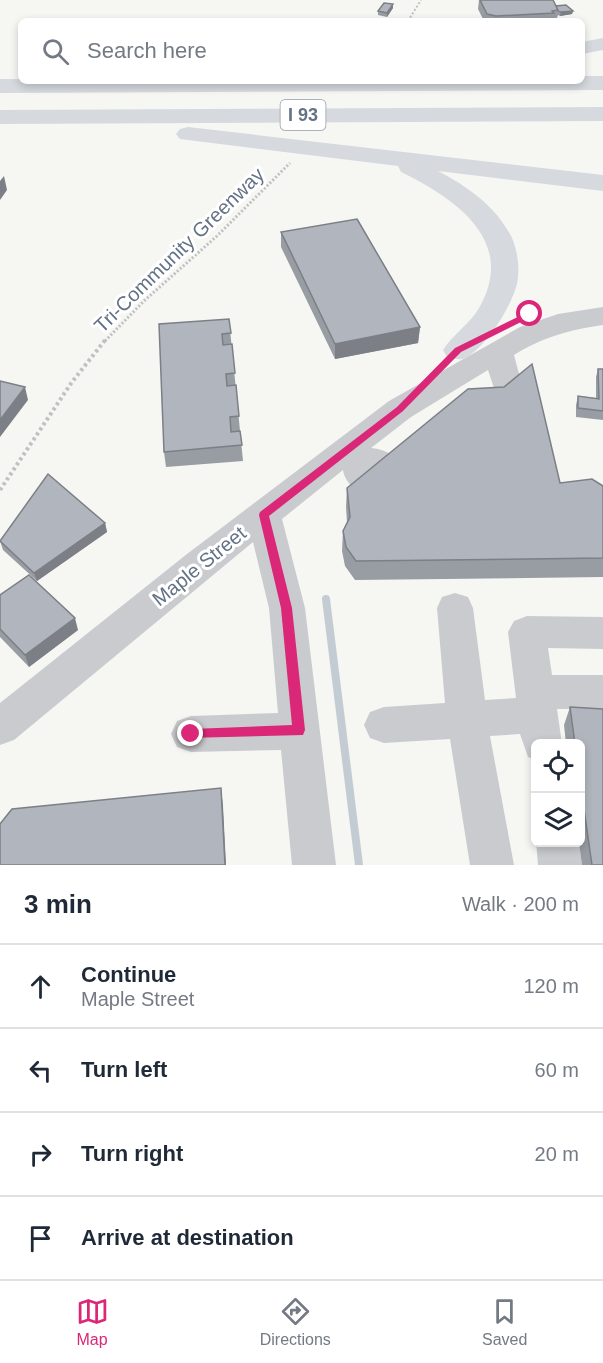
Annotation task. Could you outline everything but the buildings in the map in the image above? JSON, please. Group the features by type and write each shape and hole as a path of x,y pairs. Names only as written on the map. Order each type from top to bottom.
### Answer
{"highway":[{"path":"585,47 603,44"},
{"name":"I 93","path":"585,83 603,83"},
{"path":"136,86 156,84"},
{"name":"I 93","path":"0,86 447,84"},
{"name":"I 93","path":"2,117 603,114"},
{"path":"2,117 342,151 603,183"},
{"path":"342,151 399,163 441,181 474,205 496,235 504,259 500,293 493,308 458,350"}],"street":[{"name":"Maple Street","path":"0,727 264,515 368,466 400,409 458,350 530,314 571,304 603,301"},
{"name":"Maple Street","path":"400,409 498,350 551,325 603,316"},
{"path":"498,350 510,396"},
{"path":"264,515 287,608 298,730 314,865"},
{"path":"455,608 467,719 492,865"},
{"path":"538,717 527,632 603,633"},
{"path":"384,725 538,717 603,692"},
{"path":"191,734 298,730"},
{"path":"558,847 560,865"}],"path":[{"path":"410,18 421,0"},
{"name":"Tri-Community Greenway","path":"0,490 33,444 65,390 99,346 141,301 193,258 293,160"}],"waterway":[{"path":"326,599 359,865"}],"route":[{"path":"191,734 298,730 287,608 264,515 400,409 458,350 497,328 530,314"}]}
